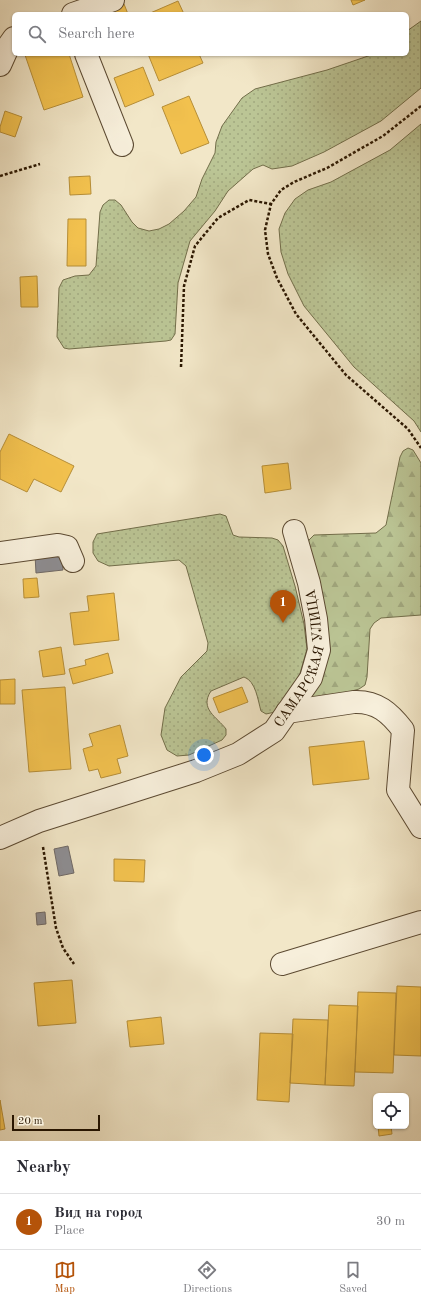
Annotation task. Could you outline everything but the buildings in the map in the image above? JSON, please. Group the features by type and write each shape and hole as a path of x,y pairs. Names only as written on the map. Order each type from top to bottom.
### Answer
{"lane":[{"path":"79,12 113,0"},
{"path":"0,65 12,41"},
{"path":"87,56 122,145"},
{"name":"САМАРСКАЯ УЛИЦА","path":"0,838 39,821 196,771 238,754 274,731 311,678 319,650 316,619 309,583 294,531"},
{"path":"0,553 58,545 70,554"},
{"path":"286,712 354,702 364,702 376,705 395,720 403,730 398,790 421,827"},
{"path":"282,964 421,922"}],"path":[{"path":"421,106 383,136 327,168 294,182 281,190 271,204 265,230 268,254 277,278 296,314 346,375 408,429 421,448"},
{"path":"0,176 40,164"},
{"path":"181,367 184,286 195,246 218,218 249,200 271,204"},
{"path":"39,821 56,928 63,948 74,964"}],"green space":[{"path":"421,21 421,88 381,121 324,152 292,166 272,169 263,165 253,169 228,191 215,211 190,241 178,283 175,334 171,340 69,349 64,348 57,337 59,288 63,280 75,276 89,275 96,266 100,212 103,205 109,200 115,200 121,205 132,222 138,228 149,231 159,229 169,224 184,211 196,197 202,179 215,153 216,142 222,126 242,98 255,89 327,70 368,56 409,56 409,30"},
{"path":"421,124 421,432 414,421 354,367 304,306 288,274 281,252 279,229 285,213 295,199 308,190 331,182 390,150"},
{"path":"408,448 413,450 421,463 421,615 381,618 374,623 370,629 367,677 365,685 359,689 310,703 307,547 309,540 314,535 376,533 386,525 400,457 403,451"},
{"path":"220,514 226,516 233,535 239,537 272,538 278,540 283,546 304,624 307,649 299,677 275,712 266,714 261,711 254,687 248,679 244,677 211,691 208,697 208,708 226,729 226,735 222,740 189,755 177,756 167,750 161,735 165,708 181,677 207,651 208,643 186,566 179,560 109,566 98,561 93,553 93,542 97,534"}],"place":[{"name":"Вид на город","path":"283,623"}]}
